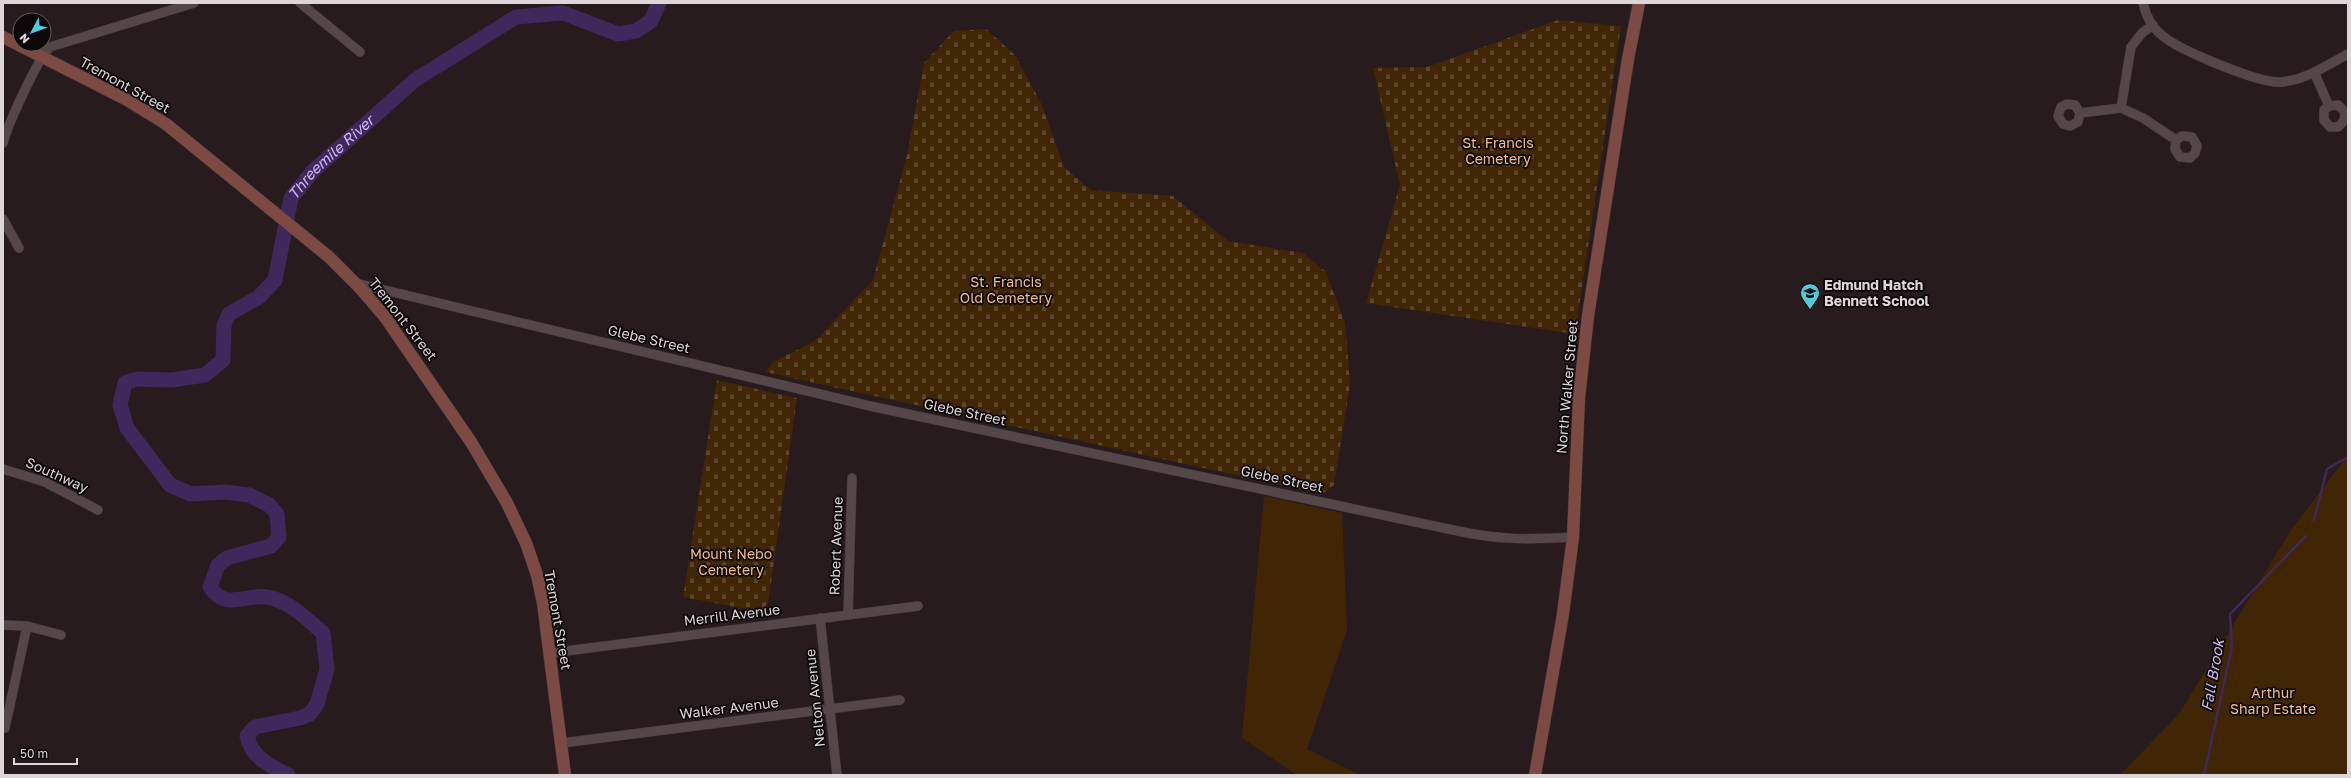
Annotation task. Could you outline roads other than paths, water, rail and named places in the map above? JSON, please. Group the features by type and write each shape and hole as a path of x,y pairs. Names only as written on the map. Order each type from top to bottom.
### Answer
{"main road":[{"name":"North Walker Street","path":"1535,775 1563,614 1573,536 1579,398 1587,322 1628,59 1639,3"},
{"name":"Tremont Street","path":"3,37 150,114 182,136 305,237 355,283 385,317 428,376 471,442 515,518 537,575 550,653 565,775"}],"street":[{"path":"3,143 9,124 42,58 55,44 194,3"},
{"path":"300,3 360,52"},
{"path":"2143,3 2153,25 2162,36 2174,44 2256,78 2280,82 2298,79 2348,54"},
{"path":"2121,108 2131,47 2142,33 2153,25"},
{"path":"2314,72 2330,106"},
{"path":"2080,113 2121,108 2143,118 2176,140"},
{"path":"3,219 19,248"},
{"name":"Glebe Street","path":"355,283 870,406 1467,533 1524,540 1573,536"},
{"name":"Southway","path":"3,469 45,482 98,510"},
{"name":"Robert Avenue","path":"848,614 852,478"},
{"name":"Merrill Avenue","path":"550,653 918,606"},
{"name":"Nelton Avenue","path":"820,618 837,775"},
{"path":"3,625 27,626 61,635"},
{"path":"4,728 27,626"},
{"name":"Walker Avenue","path":"562,743 900,700"}],"waterway":[{"name":"Threemile River","path":"288,775 262,760 253,750 247,736 255,727 300,718 310,714 317,704 327,669 323,633 299,612 272,598 254,597 238,600 224,599 217,595 210,587 218,565 227,558 271,546 279,537 277,514 269,505 249,495 225,492 191,494 170,485 127,428 120,405 125,383 136,379 172,380 205,375 223,360 224,325 229,314 259,297 275,280 291,198 313,171 415,80 516,17 563,13 618,34 636,31 651,21 659,3"},
{"name":"Fall Brook","path":"2314,520 2327,469 2348,457"},
{"name":"Fall Brook","path":"2204,775 2232,647 2230,614 2306,536"}],"place":[{"name":"Edmund Hatch Bennett School","path":"1810,310"}],"park label":[{"name":"St. Francis Cemetery","path":"1498,152"},
{"name":"St. Francis Old Cemetery","path":"1006,290"},
{"name":"Mount Nebo Cemetery","path":"731,562"},
{"name":"Arthur Sharp Estate","path":"2273,702"}]}
